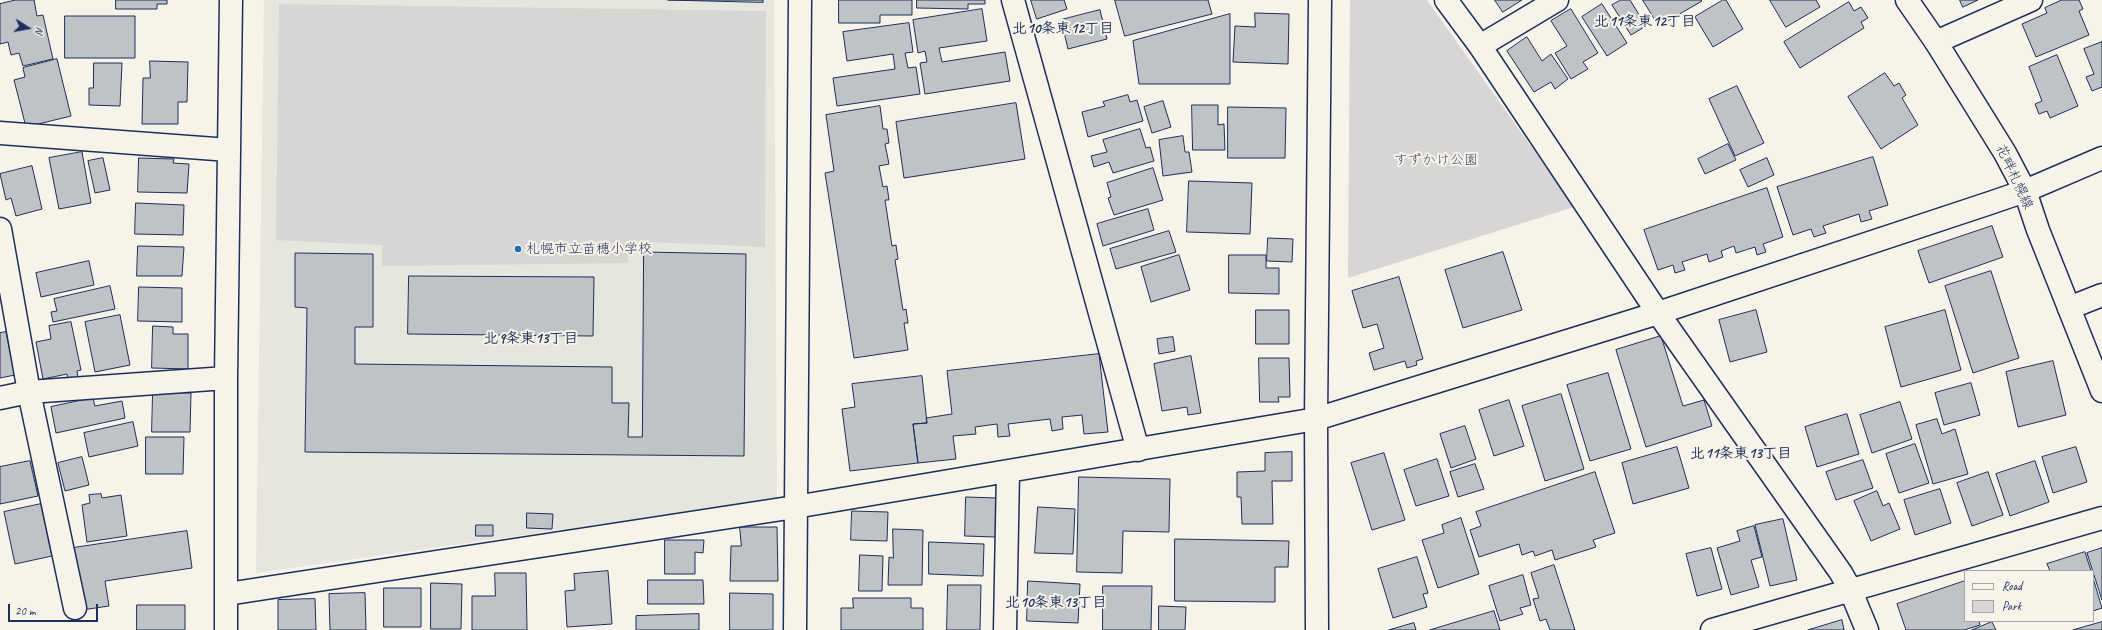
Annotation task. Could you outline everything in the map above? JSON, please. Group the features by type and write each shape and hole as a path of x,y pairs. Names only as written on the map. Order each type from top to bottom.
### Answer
{"street":[{"path":"226,630 226,378 231,0"},
{"path":"795,630 800,0"},
{"path":"1013,0 1138,450"},
{"path":"1317,630 1316,419 1320,0"},
{"path":"1446,0 1480,46 1658,313 1836,566 1850,589 1867,630"},
{"path":"1480,46 1557,0"},
{"name":"花畔札幌線","path":"1907,0 1936,42 2005,153 2025,191 2038,230 2102,391"},
{"path":"1936,42 2031,0"},
{"path":"0,133 229,150"},
{"path":"227,594 796,507 1316,419 1658,313 2025,191 2102,158"},
{"path":"0,229 29,392 75,608"},
{"path":"2069,308 2102,295"},
{"path":"0,398 29,392 226,378"},
{"path":"1005,630 1008,472"},
{"path":"1712,630 1850,589 2102,518"}],"shaded area":[{"name":"札幌市立苗穂小学校","path":"264,0 774,0 777,499 256,573"}],"green space":[{"name":"すずかけ公園","path":"1350,0 1427,0 1574,207 1348,278"},
{"path":"279,4 766,11 765,247 629,241 628,263 382,266 382,245 276,240"}],"building":[{"path":"16,0 34,0 37,16 43,15 53,59 23,66 19,53 11,55 8,42 0,44 0,4"},
{"path":"116,0 167,0 167,4 157,4 157,9 116,9"},
{"path":"668,0 763,0 763,2"},
{"path":"839,0 912,0 912,15 880,15 880,23 839,23"},
{"path":"917,0 985,0 985,4 968,4 968,9 917,8"},
{"path":"1031,0 1064,0 1067,9 1037,19"},
{"path":"1115,0 1208,0 1212,14 1125,36"},
{"path":"1495,0 1522,0 1503,12"},
{"path":"1621,0 1630,0 1646,26 1631,35 1612,5"},
{"path":"1643,0 1701,0 1702,1 1659,26"},
{"path":"1723,0 1726,0 1743,29 1713,47 1695,17"},
{"path":"1770,0 1816,0 1820,7 1786,27"},
{"path":"1960,0 1978,0 1963,7"},
{"path":"2062,0 2079,0 2083,9 2079,11 2089,35 2036,57 2022,24 2047,13 2045,8"},
{"path":"1849,2 1854,11 1861,7 1868,18 1861,22 1864,28 1800,68 1784,42"},
{"path":"1602,4 1627,43 1607,56 1582,17"},
{"path":"982,9 987,41 939,48 942,62 1005,52 1010,81 925,94 920,63 927,62 925,51 918,53 913,20"},
{"path":"1571,9 1598,53 1583,62 1588,69 1571,79 1555,53 1567,46 1551,21"},
{"path":"1100,10 1107,39 1068,49 1061,20"},
{"path":"1255,13 1289,14 1288,64 1233,62 1235,26 1255,27"},
{"path":"1230,14 1230,84 1139,84 1133,41"},
{"path":"65,16 135,16 135,58 65,58"},
{"path":"909,23 913,52 905,53 908,68 916,67 920,94 837,106 833,78 895,69 893,54 847,61 843,32"},
{"path":"1527,37 1542,61 1551,54 1568,79 1555,89 1551,82 1534,92 1507,51"},
{"path":"2102,42 2102,87 2092,91 2086,77 2094,74 2084,49"},
{"path":"2057,55 2078,106 2050,118 2047,111 2039,114 2035,104 2042,101 2029,67"},
{"path":"57,59 71,116 26,127 14,80 25,77 23,68"},
{"path":"150,61 188,62 187,102 178,102 178,124 142,124 143,78 150,78"},
{"path":"94,63 122,63 120,106 89,105 89,88 93,88"},
{"path":"1885,73 1894,86 1899,83 1906,95 1902,98 1918,125 1881,149 1848,97"},
{"path":"1737,86 1764,143 1735,156 1709,99"},
{"path":"1128,95 1130,102 1137,100 1143,121 1088,137 1082,112 1105,106 1103,102"},
{"path":"1163,101 1171,127 1152,133 1144,107"},
{"path":"1016,103 1025,159 904,178 896,122"},
{"path":"1192,105 1218,105 1218,125 1224,124 1225,150 1193,150"},
{"path":"880,106 883,129 887,129 889,143 885,144 889,164 879,166 883,187 887,186 889,200 885,200 892,246 896,245 898,259 895,260 903,310 906,309 908,323 904,323 908,350 854,358 825,173 834,171 826,115"},
{"path":"1228,107 1286,108 1285,158 1228,158"},
{"path":"1140,129 1146,148 1150,147 1154,161 1113,173 1109,162 1094,167 1091,156 1107,152 1103,140"},
{"path":"1183,136 1185,152 1189,152 1192,172 1163,176 1159,140"},
{"path":"1728,144 1736,160 1705,174 1698,159"},
{"path":"82,152 91,203 59,209 49,158"},
{"path":"1873,157 1888,205 1869,211 1872,219 1861,222 1859,214 1823,226 1826,233 1814,237 1811,229 1793,235 1777,187"},
{"path":"103,158 110,190 95,193 88,161"},
{"path":"139,158 174,159 173,163 189,164 187,193 138,192"},
{"path":"1767,158 1774,175 1748,187 1740,170"},
{"path":"32,166 42,209 16,216 11,198 6,200 0,174"},
{"path":"1153,168 1163,200 1114,215 1108,198 1111,197 1107,183"},
{"path":"1189,181 1252,183 1250,234 1187,232"},
{"path":"1767,188 1783,237 1763,244 1766,252 1757,255 1755,247 1736,253 1734,246 1721,251 1723,257 1709,262 1707,254 1682,262 1685,270 1675,273 1673,265 1658,270 1644,230"},
{"path":"136,203 184,205 183,235 135,234"},
{"path":"1148,209 1154,230 1103,246 1097,224"},
{"path":"1992,226 2003,257 1929,283 1918,251"},
{"path":"1169,231 1176,252 1116,269 1110,249"},
{"path":"1268,238 1293,239 1292,262 1267,261"},
{"path":"138,246 184,247 182,276 137,276"},
{"path":"644,252 746,254 744,456 305,452 307,308 295,307 295,253 373,254 373,327 355,327 355,364 612,367 612,403 629,403 628,437 642,437"},
{"path":"1503,252 1522,310 1463,328 1445,270"},
{"path":"1179,255 1190,290 1151,302 1141,267"},
{"path":"1229,255 1266,255 1266,268 1279,268 1279,294 1229,293"},
{"path":"89,261 94,285 41,297 36,273"},
{"path":"1991,271 2019,358 1973,373 1945,286"},
{"path":"409,276 594,277 593,336 408,334"},
{"path":"1399,277 1423,359 1416,361 1417,365 1407,368 1405,361 1374,370 1369,353 1384,348 1377,324 1363,328 1352,291"},
{"path":"110,286 115,309 53,322 51,312 57,311 54,299"},
{"path":"139,287 182,288 182,322 138,321"},
{"path":"1256,310 1289,310 1289,344 1256,344"},
{"path":"1756,310 1767,352 1730,362 1719,320"},
{"path":"1945,310 1961,370 1901,387 1885,327"},
{"path":"120,315 130,365 95,372 85,322"},
{"path":"71,322 81,370 77,371 78,378 68,380 67,374 43,379 36,342 51,339 49,326"},
{"path":"153,326 173,327 173,334 188,334 188,369 152,368"},
{"path":"6,332 15,375 0,378 0,333"},
{"path":"1661,336 1683,406 1704,400 1712,426 1646,447 1616,350"},
{"path":"1173,337 1175,351 1159,354 1157,339"},
{"path":"1099,354 1108,432 1084,434 1082,415 1062,417 1063,429 1052,431 1050,419 1008,424 1010,436 998,437 997,424 975,427 976,434 953,436 956,459 918,463 913,424 927,423 926,418 952,414 947,371"},
{"path":"1191,356 1201,413 1188,415 1187,407 1162,411 1154,364"},
{"path":"1259,358 1289,358 1290,397 1278,397 1279,402 1260,402"},
{"path":"2053,361 2066,415 2018,427 2006,372"},
{"path":"1608,373 1631,449 1590,461 1567,385"},
{"path":"922,376 927,423 913,424 918,463 850,471 842,409 855,407 852,384"},
{"path":"1971,383 1980,415 1944,425 1935,393"},
{"path":"153,392 191,393 190,432 152,432"},
{"path":"1561,394 1584,469 1545,481 1522,406"},
{"path":"93,398 95,406 122,401 125,418 56,433 51,407"},
{"path":"1509,400 1524,446 1494,456 1479,410"},
{"path":"1900,402 1912,439 1872,453 1860,415"},
{"path":"1847,414 1859,454 1817,467 1805,427"},
{"path":"1937,419 1942,434 1955,429 1968,474 1933,484 1916,425"},
{"path":"133,422 138,446 89,457 84,433"},
{"path":"1465,426 1476,459 1451,468 1440,434"},
{"path":"146,437 184,437 183,474 146,474"},
{"path":"1915,444 1929,483 1899,493 1886,454"},
{"path":"1677,447 1689,488 1633,504 1622,463"},
{"path":"2076,447 2087,482 2053,493 2042,457"},
{"path":"1292,452 1292,481 1272,481 1273,524 1242,524 1241,497 1237,497 1237,472 1265,471 1265,453"},
{"path":"1384,453 1405,520 1372,530 1351,463"},
{"path":"82,457 89,485 65,491 58,463"},
{"path":"1437,459 1449,496 1416,506 1404,470"},
{"path":"1863,460 1873,488 1836,500 1826,472"},
{"path":"30,461 38,496 0,504 0,467"},
{"path":"2035,461 2049,502 2010,516 1996,474"},
{"path":"1475,464 1484,489 1458,497 1450,472"},
{"path":"1595,472 1615,533 1593,540 1596,547 1555,560 1552,550 1535,556 1533,551 1522,555 1519,544 1479,557 1470,530 1481,526 1476,512"},
{"path":"1988,472 2003,515 1972,526 1957,483"},
{"path":"1079,477 1170,479 1169,532 1123,531 1122,573 1077,572"},
{"path":"1940,489 1951,523 1915,535 1904,500"},
{"path":"1877,491 1883,506 1889,503 1900,529 1871,541 1854,501"},
{"path":"101,494 102,498 121,495 127,536 87,542 82,505 90,503 89,495"},
{"path":"966,497 997,498 996,537 965,536"},
{"path":"41,504 52,556 15,564 4,512"},
{"path":"1038,507 1075,509 1073,554 1035,553"},
{"path":"852,511 888,512 887,541 851,540"},
{"path":"527,513 553,514 552,529 527,528"},
{"path":"1461,518 1479,574 1438,588 1422,540 1444,533 1442,525"},
{"path":"1783,519 1797,580 1770,586 1755,525"},
{"path":"476,525 493,525 493,536 476,536"},
{"path":"1754,526 1762,557 1751,560 1759,587 1731,595 1717,548 1740,541 1737,531"},
{"path":"740,527 777,527 778,581 730,581 731,546 741,546"},
{"path":"893,529 923,530 922,585 888,585 889,557 893,558"},
{"path":"187,531 192,568 105,581 109,606 82,610 73,548"},
{"path":"1175,539 1289,541 1288,567 1275,567 1275,602 1175,601"},
{"path":"665,540 704,540 703,553 695,552 695,574 665,574"},
{"path":"929,542 984,544 983,576 929,574"},
{"path":"1711,548 1722,589 1697,596 1686,554"},
{"path":"2102,548 2102,600 2094,575 2094,570 2092,570 2087,553"},
{"path":"2085,552 2091,570 2050,570 2047,564"},
{"path":"860,555 883,556 882,591 859,591"},
{"path":"1417,557 1428,593 1423,594 1427,607 1393,618 1378,569"},
{"path":"1554,565 1575,630 1550,630 1546,619 1540,621 1533,599 1539,598 1531,573"},
{"path":"608,571 612,624 567,627 565,591 575,590 574,574"},
{"path":"495,573 526,573 527,630 472,630 472,596 495,596"},
{"path":"1523,575 1531,605 1520,608 1523,614 1500,621 1489,586"},
{"path":"648,580 703,580 704,604 648,604"},
{"path":"1028,581 1080,584 1078,623 1027,621"},
{"path":"1964,581 1964,622 1979,622 1980,625 1964,630 1906,630 1897,604"},
{"path":"2094,581 2102,608 2094,611"},
{"path":"431,583 462,584 461,629 431,629"},
{"path":"948,585 981,585 980,630 947,630"},
{"path":"1103,586 1152,586 1151,630 1103,630"},
{"path":"384,588 421,588 421,627 384,627"},
{"path":"365,593 366,630 330,630 329,594"},
{"path":"730,593 773,594 773,630 730,630"},
{"path":"853,598 911,598 911,608 923,608 923,630 841,630 841,608 853,608"},
{"path":"315,599 316,630 278,630 278,600"},
{"path":"137,605 185,605 185,630 137,630"},
{"path":"1159,606 1186,607 1185,630 1159,630"},
{"path":"1494,611 1500,630 1430,630"},
{"path":"699,614 699,630 636,630 636,616"},
{"path":"1842,620 1844,630 1808,630"},
{"path":"1992,622 1996,630 1972,630"},
{"path":"2102,622 2102,630 2073,630"},
{"path":"1414,623 1416,630 1389,630"}],"place":[{"name":"札幌市立苗穂小学校","path":"518,249"}],"district":[{"name":"北11条東12丁目","path":"1645,22"},
{"name":"北10条東12丁目","path":"1063,29"},
{"name":"北9条東13丁目","path":"531,339"},
{"name":"北11条東13丁目","path":"1741,454"},
{"name":"北10条東13丁目","path":"1056,603"}]}
